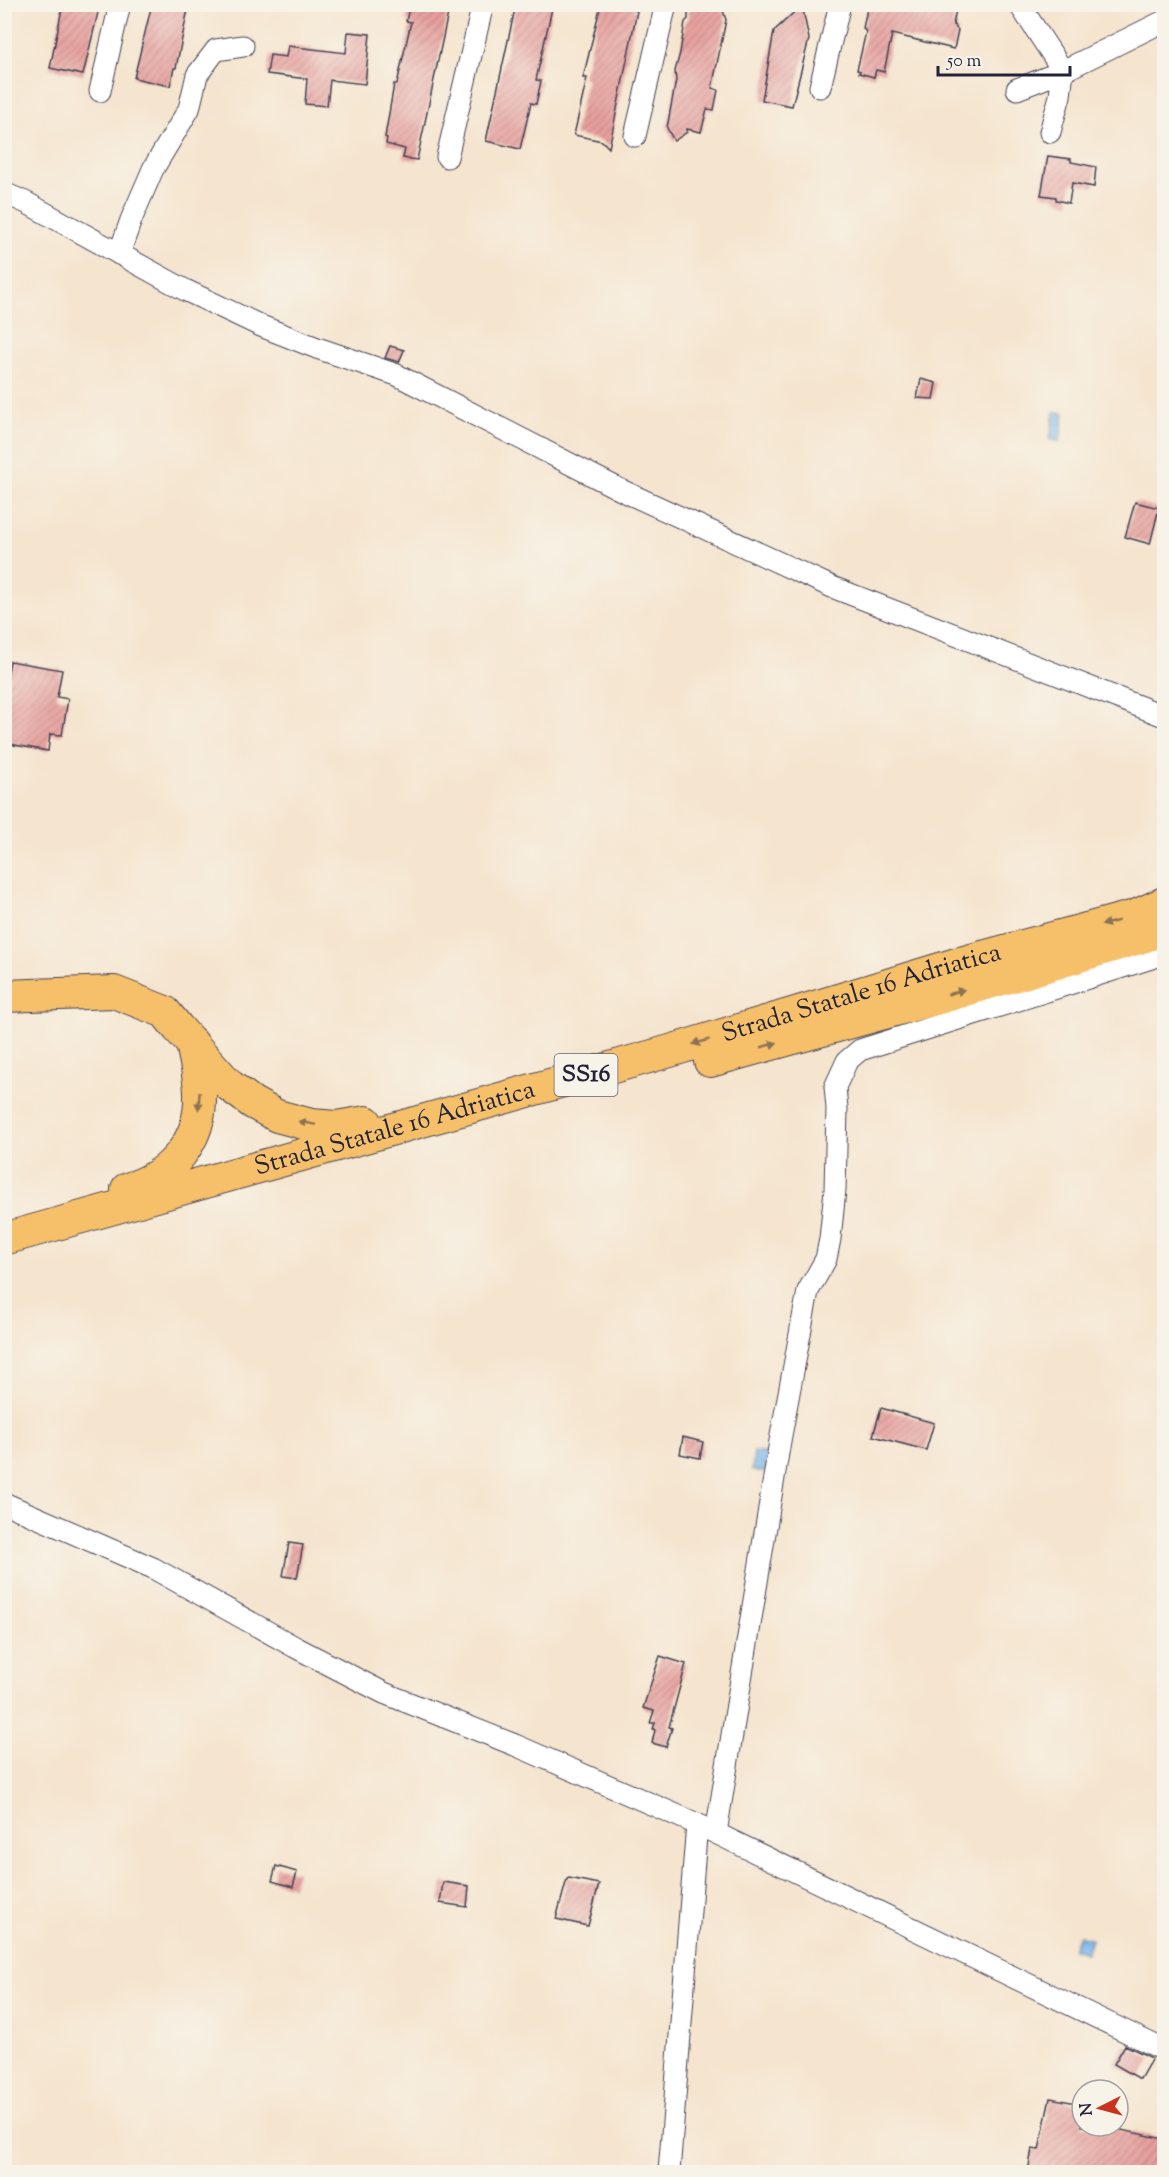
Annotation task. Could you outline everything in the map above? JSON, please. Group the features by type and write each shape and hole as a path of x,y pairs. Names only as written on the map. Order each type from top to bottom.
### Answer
{"highway":[{"name":"Strada Statale 16 Adriatica","path":"4,1239 670,1051 953,965 1135,916 1164,903"},
{"name":"Strada Statale 16 Adriatica","path":"4,1259 952,994 1143,937 1164,928"},
{"path":"4,996 114,992 165,1012 230,1086 253,1103 277,1116 310,1125 336,1127 364,1122 604,1055 670,1051"},
{"path":"4,1224 131,1188 156,1178 173,1164 188,1145 197,1120 200,1095 192,1043"}],"street":[{"path":"100,92 120,4"},
{"path":"447,157 483,4"},
{"path":"635,136 666,4"},
{"path":"820,87 840,4"},
{"path":"1019,4 1063,71 1060,96 1050,132"},
{"path":"1017,88 1063,71 1164,21"},
{"path":"119,254 153,169 189,109 197,75 216,50 243,46"},
{"path":"4,193 27,203 185,291 261,326 397,375 621,490 832,587 1164,716"},
{"path":"669,2172 706,1829 808,1291 826,1259 830,1239 835,1178 837,1108 835,1087 847,1061 860,1050 1164,954"},
{"path":"4,1503 153,1569 384,1693 515,1746 706,1829 1164,2049"}],"water":[{"path":"1054,412 1064,413 1060,441 1050,440"},
{"path":"754,1452 769,1454 766,1472 752,1470"},
{"path":"1079,1935 1091,1939 1086,1953 1073,1949"}],"building":[{"path":"63,4 100,4 83,75 50,68"},
{"path":"152,4 189,4 170,86 134,78"},
{"path":"410,4 450,4 417,160 403,158 405,149 386,144 387,138 385,137 394,84 397,84 411,22 406,21"},
{"path":"516,4 553,4 536,80 541,81 536,104 531,103 520,149 486,141"},
{"path":"601,4 635,4 634,10 637,11 609,148 602,141 574,135 587,78 583,78"},
{"path":"697,4 721,4 726,20 712,88 718,90 714,110 707,109 701,132 687,129 687,132 674,141 667,128 676,80 675,71 688,12"},
{"path":"868,4 904,4 917,7 917,4 924,4 956,10 953,24 958,30 954,49 892,34 884,72 876,70 874,77 859,73 860,71 857,70 866,32 863,28"},
{"path":"802,5 809,39 792,106 762,100 774,31"},
{"path":"348,32 370,34 365,84 330,80 327,106 305,104 307,79 267,74 270,55 286,57 288,46 346,53"},
{"path":"1048,156 1071,159 1071,162 1096,167 1094,187 1072,183 1069,203 1056,200 1056,197 1041,195"},
{"path":"390,346 404,350 399,362 385,358"},
{"path":"921,379 936,383 933,399 917,398"},
{"path":"1135,502 1159,508 1150,544 1125,537"},
{"path":"10,661 62,670 57,697 68,699 62,735 50,734 48,751 4,743 4,694"},
{"path":"881,1408 934,1423 926,1450 873,1436"},
{"path":"683,1437 703,1442 700,1458 680,1454"},
{"path":"289,1543 303,1545 297,1578 283,1576"},
{"path":"660,1656 686,1664 666,1747 652,1743 655,1723 650,1723 654,1711 643,1708"},
{"path":"276,1866 297,1872 293,1887 272,1881"},
{"path":"569,1878 599,1884 588,1926 556,1919"},
{"path":"443,1882 469,1886 467,1907 440,1903"},
{"path":"1125,2045 1152,2058 1140,2079 1114,2064"},
{"path":"1050,2098 1070,2102 1070,2138 1130,2138 1130,2132 1164,2139 1164,2172 1028,2172 1032,2149 1039,2150"}]}
